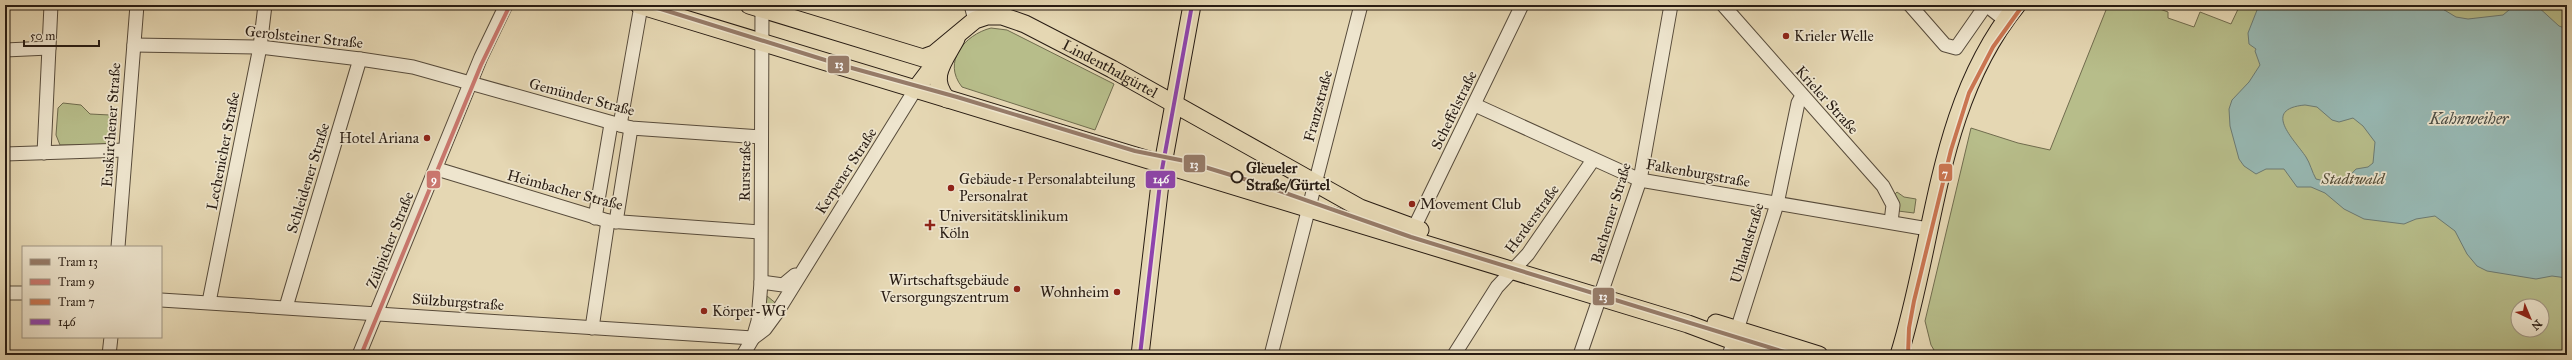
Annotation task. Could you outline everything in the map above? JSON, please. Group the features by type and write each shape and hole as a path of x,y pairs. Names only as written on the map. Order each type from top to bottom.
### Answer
{"main road":[{"name":"Lindenthalgürtel","path":"640,5 1308,209 1517,266 1602,292 1771,355"},
{"path":"1140,355 1150,254 1192,5"},
{"path":"1899,355 1928,229 1966,89 1980,60 2005,20 2017,5"},
{"name":"Lindenthalgürtel","path":"758,6 923,58 934,54 960,32"},
{"name":"Lindenthalgürtel","path":"915,90 973,13 987,16 1002,16 1025,24 1360,208 1517,266"},
{"name":"Lindenthalgürtel","path":"947,100 939,90 938,72 960,32"},
{"name":"Lindenthalgürtel","path":"1733,342 1819,355"}],"street":[{"path":"44,153 51,5"},
{"name":"Euskirchener Straße","path":"118,246 137,5"},
{"name":"Lechenicher Straße","path":"209,302 260,47 265,5"},
{"name":"Zülpicher Straße","path":"359,355 437,169 470,83 506,5"},
{"path":"592,328 606,221 640,5"},
{"name":"Franzstraße","path":"1271,355 1361,5"},
{"name":"Scheffelstraße","path":"1414,228 1475,105 1522,5"},
{"name":"Bachemer Straße","path":"1580,355 1640,180 1671,5"},
{"name":"Krieler Straße","path":"1723,5 1883,186 1893,205 1891,222"},
{"path":"1910,5 1945,45 1956,48 1986,5 2005,20"},
{"name":"Rurstraße","path":"754,338 758,322 760,282 762,42 758,6"},
{"name":"Gerolsteiner Straße","path":"134,45 260,47 413,66 470,83"},
{"path":"5,50 49,48"},
{"name":"Schleidener Straße","path":"286,307 360,59"},
{"name":"Gemünder Straße","path":"470,83 621,126 761,137"},
{"name":"Kerpener Straße","path":"743,355 754,338 766,329 915,90"},
{"name":"Uhlandstraße","path":"1733,342 1777,204 1798,103 1802,96"},
{"name":"Falkenburgstraße","path":"1475,105 1593,160 1640,180 1928,229"},
{"path":"606,221 621,126"},
{"path":"5,154 125,150"},
{"name":"Herderstraße","path":"1454,355 1497,287 1517,266 1593,160"},
{"name":"Heimbacher Straße","path":"437,169 606,221 760,232"},
{"name":"Kerpener Straße","path":"760,282 783,285 803,269"},
{"path":"5,293 22,292"},
{"name":"Sülzburgstraße","path":"162,300 378,312 754,338"},
{"path":"109,355 111,338"}],"green space":[{"name":"Stadtwald","path":"2108,5 2149,5 2168,12 2168,18 2194,27 2200,12 2231,24 2240,5 2567,5 2567,355 1937,355 1931,345 1925,321 1971,128 2018,143 2050,150"},
{"path":"991,28 1007,30 1114,84 1095,130 962,87 956,78 954,68 955,59 965,43 972,37"},
{"path":"63,103 81,105 90,114 110,115 114,120 112,138 106,145 60,145 56,135 58,108"},
{"path":"1897,192 1904,197 1916,199 1914,213 1898,211 1894,195"},
{"path":"767,296 778,305 764,322"}],"water":[{"name":"Kahnweiher","path":"2259,5 2436,5 2456,17 2468,19 2503,15 2515,5 2536,5 2559,26 2567,29 2567,278 2552,276 2536,279 2487,271 2477,266 2467,254 2455,231 2435,216 2416,219 2404,224 2364,219 2344,209 2325,193 2311,187 2297,187 2284,169 2266,169 2256,174 2244,166 2239,159 2230,126 2229,109 2232,100 2249,82 2260,65 2255,51 2256,49 2249,44 2248,33","holes":["2305,105 2317,107 2332,120 2339,122 2353,118 2363,126 2375,142 2373,163 2368,167 2356,169 2341,185 2316,179 2307,159 2284,126 2283,118 2285,112 2292,108"]}],"tram line":[{"name":"9","path":"361,355 481,65 510,5"},
{"name":"13","path":"648,5 841,65 957,97 1135,151 1185,161 1257,183 1411,237 1794,355"},
{"name":"7","path":"1908,355 1909,328 1914,301 1951,150 1969,93 1993,47 2023,5"}],"transit line":[{"name":"146","path":"1140,355 1161,175 1192,5"}],"place":[{"name":"Krieler Welle","path":"1786,36"},
{"name":"Hotel Ariana","path":"427,138"},
{"name":"Gleueler Straße/Gürtel","path":"1237,177"},
{"name":"Gebäude-1 Personalabteilung Personalrat","path":"951,188"},
{"name":"Movement Club","path":"1412,204"},
{"name":"Universitätsklinikum Köln","path":"930,225"},
{"name":"Wirtschaftsgebäude Versorgungszentrum","path":"1017,289"},
{"name":"Wohnheim","path":"1117,292"},
{"name":"Körper-WG","path":"704,311"}]}
